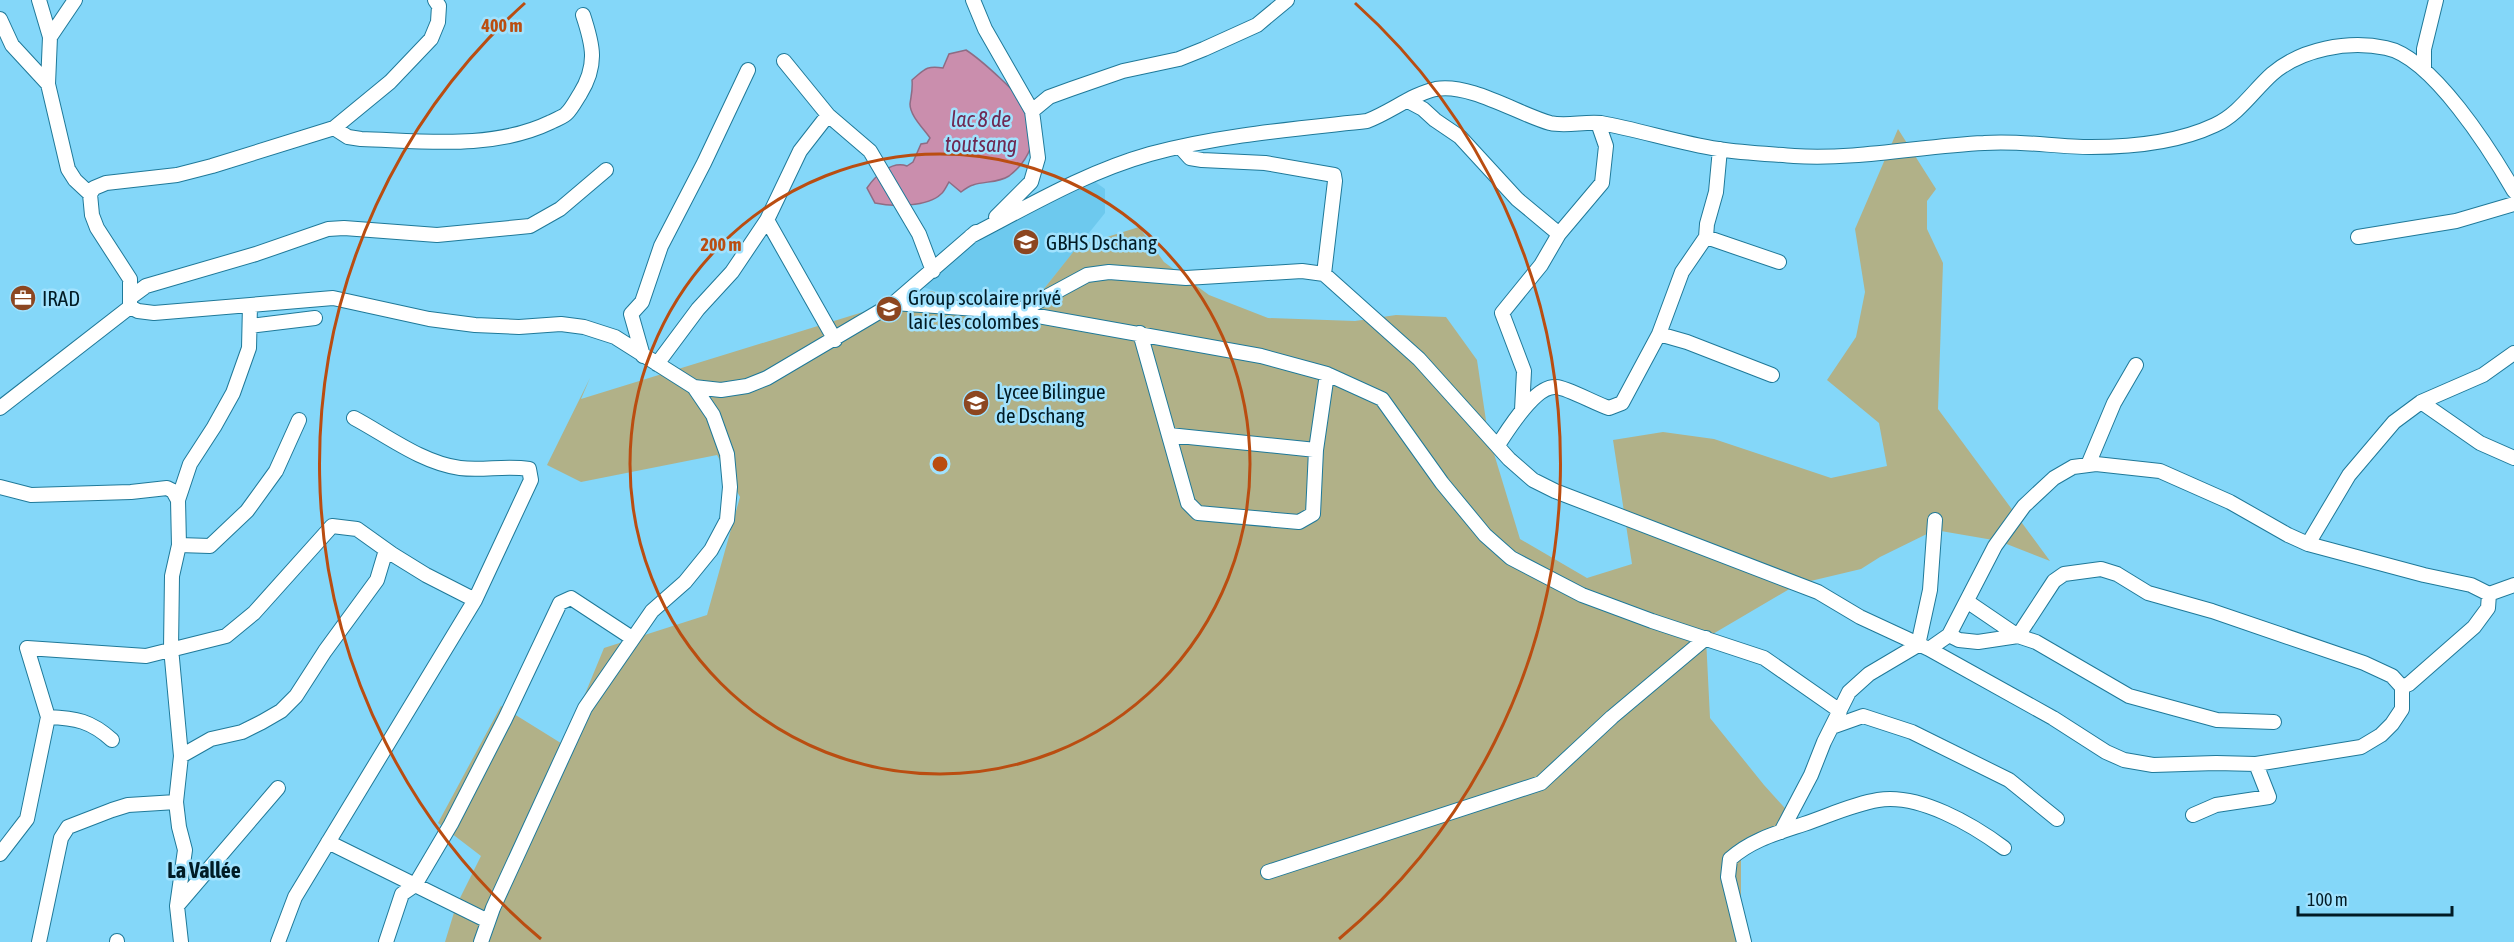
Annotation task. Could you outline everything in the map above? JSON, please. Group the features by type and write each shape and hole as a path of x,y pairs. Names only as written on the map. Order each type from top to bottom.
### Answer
{"street":[{"path":"39,0 50,37 48,84 68,169 75,180 90,194"},
{"path":"50,37 75,0"},
{"path":"435,0 439,6 438,22 431,39 390,82 334,128 212,166 177,174 106,183 94,188 90,194 92,215 97,228 130,279 130,302 138,311 154,313 333,298 429,319 475,325 519,327 561,324 584,327 615,337 643,357 694,387 713,415 727,454 730,487 727,520 711,550 685,582 652,611 585,708 488,921 481,942"},
{"path":"694,387 721,390 747,386 767,378 835,340 894,303 1004,210 1031,182 1038,158 1032,111 985,29 973,0"},
{"path":"1032,111 1049,97 1071,88 1123,71 1179,59 1204,49 1257,25 1287,0"},
{"path":"2424,68 2424,49 2436,0"},
{"path":"334,128 348,137 355,138 475,142 506,138 536,129 567,114 582,91 591,69 593,44 583,15"},
{"path":"0,19 12,45 48,84"},
{"path":"971,236 1099,172 1150,154 1242,136 1367,121 1386,114 1420,94 1438,88 1485,97 1559,125 1598,123 1720,149 1799,156 1845,155 1985,142 2090,147 2126,146 2183,135 2217,124 2254,95 2272,74 2298,57 2350,46 2386,48 2409,56 2424,68 2469,123 2514,191"},
{"path":"2409,56 2424,49"},
{"path":"784,61 828,115 870,151 919,234 933,271"},
{"path":"643,357 631,314 642,302 661,246 748,70"},
{"path":"1408,101 1460,136 1517,199 1559,234"},
{"path":"657,364 698,309 732,272 767,220 800,152 828,115"},
{"path":"1522,410 1524,371 1502,314 1541,265 1559,234 1602,183 1606,146 1598,123"},
{"path":"1181,148 1190,158 1265,163 1334,175 1324,274"},
{"path":"1498,445 1522,410 1543,391 1556,387 1609,408 1622,403 1659,334 1682,272 1706,237 1707,224 1716,192 1720,149"},
{"path":"0,408 130,302 146,286 256,254 328,229 344,228 437,235 530,226 560,209 606,170"},
{"path":"2358,237 2456,221 2514,204"},
{"path":"767,220 835,340"},
{"path":"1706,237 1779,262"},
{"path":"1004,311 1026,308 1087,275 1109,272 1186,278 1302,271 1324,274 1419,359 1533,480 1555,491 1818,592 1860,617 1924,647 2124,760 2153,765 2216,762 2256,764 2361,747 2381,735 2402,709 2402,687 2392,676 2364,663 2212,611 2148,593 2117,574 2101,569 2064,574 2054,581 2018,636 1978,642 1959,640 1949,635"},
{"path":"894,303 1004,311 1140,333 1261,356 1327,374 1382,399 1442,483 1485,535 1512,558 1582,595 1764,658 1840,711"},
{"path":"177,500 190,464 214,428 233,393 249,348 250,305"},
{"path":"250,326 315,318"},
{"path":"1140,333 1188,503 1198,513 1299,522 1313,514 1316,450 1327,374"},
{"path":"1659,334 1687,342 1772,375"},
{"path":"2308,544 2349,475 2394,422 2421,402 2483,375 2514,353"},
{"path":"2088,465 2114,403 2136,365"},
{"path":"2421,402 2480,443 2514,458"},
{"path":"278,942 295,897 475,600 531,480 530,468 514,466 483,470 456,467 422,455 354,418"},
{"path":"179,545 210,546 247,511 276,471 299,420"},
{"path":"1169,435 1316,450"},
{"path":"1781,832 1811,775 1849,692 1869,674 1949,635 1995,546 2024,506 2054,478 2073,467 2088,465 2160,471 2194,484 2308,544 2424,575 2472,585 2489,594 2514,585"},
{"path":"0,487 31,495 131,492 167,488 174,491 177,500 179,545 172,576 171,648 181,756 176,802 185,850 177,906 181,942"},
{"path":"1924,647 1935,520"},
{"path":"0,854 27,819 48,717 27,648 146,656 226,636 254,613 332,526 357,529 426,575 475,600"},
{"path":"181,756 211,739 242,732 262,722 281,711 296,696 324,651 376,580 386,550"},
{"path":"2402,687 2409,684 2474,627 2488,608 2489,594"},
{"path":"386,942 402,894 415,885 451,824 505,719 560,603 571,598 632,638"},
{"path":"1968,602 2018,636 2036,642 2129,696 2217,720 2274,722"},
{"path":"1268,872 1540,783 1612,717 1706,638"},
{"path":"1832,727 1863,716 1912,732 2009,780 2057,819"},
{"path":"48,717 77,718 101,730 112,740"},
{"path":"2193,815 2216,805 2270,797 2256,764"},
{"path":"177,906 278,788"},
{"path":"1744,942 1728,877 1730,859 1745,846 1781,832 1880,800 1918,802 1978,828 2004,848"},
{"path":"39,942 61,838 68,827 128,805 176,802"},
{"path":"328,842 488,921"}],"shaded area":[{"name":"GBHS Dschang","path":"1094,181 1105,189 1105,213 1043,290 1005,306 973,303 923,287 974,238"}],"green space":[{"path":"1898,129 1936,189 1927,201 1927,229 1943,263 1938,409 2050,561 1999,541 1935,530 1861,569 1798,584 1706,638 1710,718 1764,785 1801,826 1741,852 1741,908 1747,942 445,942 456,906 481,856 438,823 501,706 564,745 604,648 707,615 740,497 717,455 581,482 547,465 590,378 581,399 931,291 973,303 1005,306 1043,290 1078,246 1139,227 1164,262 1209,295 1268,318 1355,321 1396,315 1446,317 1477,360 1488,434 1520,539 1587,578 1632,564 1613,440 1663,432 1714,439 1831,478 1887,466 1879,423 1827,380 1856,337 1865,292 1855,229"}],"water":[{"name":"lac 8 de toutsang","path":"966,50 1010,87 1025,104 1034,129 1027,155 1016,170 1000,180 973,185 961,192 949,182 942,193 919,204 875,203 867,188 870,183 890,167 907,166 913,162 921,144 927,143 930,138 911,109 912,80 929,68 943,68 949,54"}],"place":[{"name":"GBHS Dschang","path":"1026,242"},
{"name":"IRAD","path":"23,298"},
{"name":"Group scolaire privé laic les colombes","path":"889,309"},
{"name":"Lycee Bilingue de Dschang","path":"976,403"}],"district":[{"name":"La Vallée","path":"204,870"}]}
